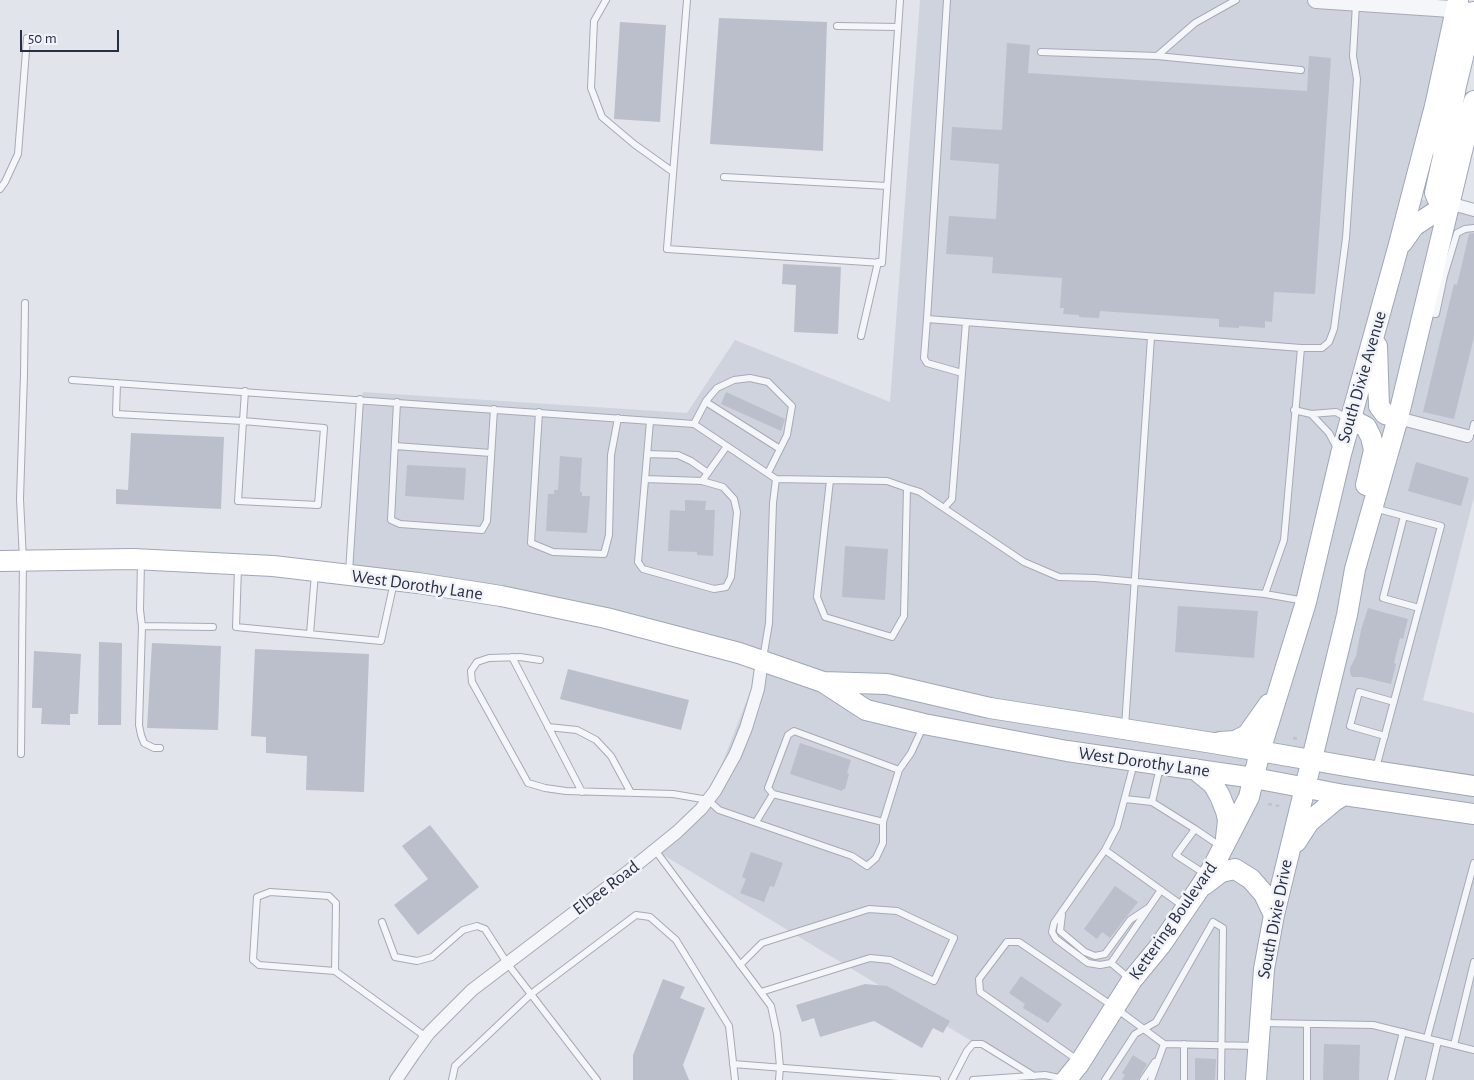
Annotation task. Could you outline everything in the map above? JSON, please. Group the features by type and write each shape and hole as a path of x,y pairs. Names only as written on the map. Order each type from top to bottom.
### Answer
{"main road":[{"name":"South Dixie Avenue","path":"1260,751 1306,602 1341,454 1435,106 1465,8"},
{"path":"1463,146 1455,120 1454,102 1465,8"},
{"path":"1355,569 1398,418 1474,101"},
{"path":"1435,106 1444,144 1435,193 1437,198 1449,203"},
{"path":"1398,248 1414,226 1434,211 1449,203"},
{"path":"1376,324 1379,406 1385,414 1398,418"},
{"path":"1311,760 1347,615 1355,569 1362,499 1374,450 1366,427 1351,420"},
{"name":"West Dorothy Lane","path":"0,560 141,560 238,564 394,580 501,596 559,608 698,642 762,660 822,682 866,710 924,724 1067,751 1254,778 1344,795 1474,814"},
{"name":"West Dorothy Lane","path":"822,682 886,684 990,708 1213,743 1375,772 1474,786"},
{"path":"1213,743 1235,741 1247,735 1279,690"},
{"name":"Kettering Boulevard","path":"1067,1080 1132,980 1160,946 1206,881 1249,798 1260,751"},
{"name":"South Dixie Drive","path":"1256,1080 1264,969 1287,857 1311,760"},
{"path":"1195,770 1213,784 1226,811 1228,820 1224,845"},
{"path":"1287,857 1309,822 1344,795"},
{"path":"1206,881 1221,872 1235,869 1251,879 1264,894 1274,915"}],"street":[{"path":"1316,0 1465,8"},
{"path":"1449,203 1474,210"},
{"path":"1398,418 1467,436"},
{"name":"Elbee Road","path":"396,1080 426,1037 461,1001 507,963 655,850 677,832 708,800 715,791 734,755 746,728 758,689 762,660"}],"lane":[{"path":"606,0 594,20 591,88 602,117 634,144 673,172"},
{"path":"686,0 667,249 878,262 882,262 900,0"},
{"path":"947,0 924,358 927,363 962,372"},
{"path":"1157,56 1195,23 1236,0"},
{"path":"927,319 1151,337 1322,348 1329,342 1334,329 1346,238 1358,79 1353,56 1356,3"},
{"path":"837,26 898,27"},
{"path":"0,190 18,154 27,38"},
{"path":"1041,52 1157,56 1301,70"},
{"path":"724,177 887,186"},
{"path":"1423,312 1436,314 1444,276 1457,233 1465,229 1474,228"},
{"path":"860,336 878,262"},
{"path":"21,754 23,560 20,499 25,303"},
{"path":"944,508 952,499 966,322"},
{"path":"1125,729 1151,337"},
{"path":"1265,594 1284,540 1294,410 1301,348"},
{"path":"694,424 706,402 717,388 734,380 750,378 768,382 792,406 787,435 768,473"},
{"path":"72,380 694,424 776,478 886,481 920,492 1024,562 1059,577 1265,594 1306,602"},
{"path":"117,383 116,414 243,422 324,428 318,504 238,501 243,422 245,392"},
{"path":"349,575 360,399"},
{"path":"398,402 391,520 400,524 482,530 487,521 494,409"},
{"path":"706,402 780,449"},
{"path":"1294,410 1311,414 1336,412 1351,420"},
{"path":"539,412 531,543 553,552 604,554 609,535 611,454 618,418"},
{"path":"1311,414 1329,433 1341,454"},
{"path":"645,479 702,480 723,487 734,499 737,512 731,577 726,587 714,588 644,569 638,562 647,454 650,421"},
{"path":"1467,436 1472,432 1474,424"},
{"path":"395,446 491,453"},
{"path":"702,480 727,446"},
{"path":"647,454 678,455 692,461 708,473"},
{"path":"762,660 769,623 773,503 776,478"},
{"path":"830,480 817,597 825,617 892,637 904,616 907,488"},
{"path":"1373,507 1441,526 1375,772"},
{"path":"1404,516 1384,598 1419,608"},
{"path":"141,560 140,730 144,744 160,748"},
{"path":"238,564 236,627 381,641 394,580"},
{"path":"310,634 315,571"},
{"path":"142,626 213,627"},
{"path":"512,657 582,792"},
{"path":"540,660 512,657 489,658 477,662 471,671 472,682 528,783 545,788 582,792 673,794 708,800 719,810 852,856 867,866 876,858 884,843 883,822 899,770 911,753 924,724"},
{"path":"1384,736 1350,726 1360,692 1394,702"},
{"path":"548,727 577,730 596,740 611,756 631,793"},
{"path":"883,822 773,794 768,788 788,735 794,731 899,770"},
{"path":"1135,761 1117,827 1105,850 1054,923 1052,932 1056,940 1088,963 1100,965 1111,963 1161,890"},
{"path":"1152,802 1160,765"},
{"path":"756,822 773,794"},
{"path":"1125,799 1152,802 1224,845"},
{"path":"1195,829 1176,855 1206,881"},
{"path":"655,850 771,1006 777,1034 780,1067 779,1080"},
{"path":"1105,850 1186,908"},
{"path":"1427,1038 1473,873 1474,863"},
{"path":"335,971 336,903 329,896 270,892 257,897 253,960 259,965 335,971 426,1037"},
{"path":"1064,909 1060,931 1085,952 1095,956 1105,954 1130,920 1148,908"},
{"path":"740,965 762,943 869,909 897,911 954,938 934,981 890,960 870,958 761,992"},
{"path":"452,1080 455,1066 531,994 636,915 650,916 676,940 729,1026 734,1080"},
{"path":"382,922 395,957 417,961 432,957 463,930 478,926 485,929 507,963 597,1080"},
{"path":"1105,1080 1135,1034 1156,1022 1213,922 1223,928 1221,1080"},
{"path":"1080,1061 980,992 979,979 1007,942 1019,942 1164,1044 1258,1046"},
{"path":"1454,1045 1472,978 1474,962"},
{"path":"1111,963 1132,980"},
{"path":"1260,1023 1373,1025 1474,1050"},
{"path":"1306,1080 1307,1024"},
{"path":"1391,1080 1403,1032"},
{"path":"1429,1080 1438,1041"},
{"path":"952,1080 967,1051 973,1044 982,1044 1034,1076"},
{"path":"1151,1080 1164,1044"},
{"path":"1184,1044 1184,1080"},
{"path":"1143,1080 1161,1052"},
{"path":"733,1064 937,1080"},
{"path":"974,1080 1045,1076 1067,1080"}],"path":[{"path":"1293,738 1300,739"},
{"path":"1268,804 1279,806"}],"shaded area":[{"path":"920,0 1461,0 1411,197 1474,212 1474,497 1423,700 1474,713 1474,1080 1036,1080 655,850 708,800 762,661 394,580 349,575 363,392 687,413 735,340 890,402"}],"building":[{"path":"719,18 827,22 823,151 710,144"},
{"path":"620,22 666,25 660,122 614,119"},
{"path":"1007,43 1030,45 1028,73 1307,91 1309,56 1331,58 1315,294 1274,292 1272,322 1265,321 1265,328 1219,327 1219,319 1100,311 1099,318 1079,317 1079,315 1063,314 1064,308 1060,308 1062,278 992,273 993,257 946,254 949,216 996,219 999,164 950,160 952,127 1002,130"},
{"path":"1474,233 1474,337 1454,419 1423,412 1454,284 1457,285 1469,234"},
{"path":"783,264 841,267 838,334 794,332 796,285 782,284"},
{"path":"726,392 785,419 781,431 721,404"},
{"path":"131,433 224,437 221,509 116,504 116,489 128,490"},
{"path":"560,456 582,458 580,492 582,492 582,496 590,496 587,533 546,531 548,494 554,494 554,490 558,490"},
{"path":"1416,462 1469,478 1461,506 1408,491"},
{"path":"407,465 466,468 464,500 405,496"},
{"path":"685,500 706,501 705,510 715,510 713,556 697,555 697,552 668,551 670,510 685,511"},
{"path":"845,546 888,549 885,600 842,597"},
{"path":"1178,606 1258,611 1254,658 1175,652"},
{"path":"1368,608 1408,619 1403,639 1400,638 1391,684 1362,677 1352,677 1350,673"},
{"path":"99,642 122,643 121,725 98,725"},
{"path":"152,643 221,646 218,730 147,728"},
{"path":"255,649 369,654 364,792 306,790 307,756 266,753 266,737 251,736"},
{"path":"34,651 81,654 78,714 70,714 70,725 41,724 42,708 32,708"},
{"path":"568,669 689,700 681,730 560,699"},
{"path":"800,743 851,760 845,789 842,791 790,774"},
{"path":"430,825 479,887 418,935 394,905 428,879 402,846"},
{"path":"751,852 783,863 774,887 770,886 764,902 740,893 746,879 742,877"},
{"path":"1115,886 1138,902 1110,938 1102,932 1097,939 1084,929"},
{"path":"1021,976 1062,1004 1048,1023 1023,1008 1025,1004 1009,993"},
{"path":"663,979 685,987 680,998 705,1008 683,1065 689,1080 633,1080 633,1055"},
{"path":"865,984 887,986 950,1021 943,1033 933,1028 922,1048 874,1021 820,1037 814,1018 802,1022 796,1005"},
{"path":"1324,1044 1360,1045 1359,1080 1323,1080"},
{"path":"1133,1055 1147,1064 1138,1080 1122,1080 1125,1075 1122,1073"},
{"path":"1195,1058 1216,1059 1215,1080 1195,1080"}]}
